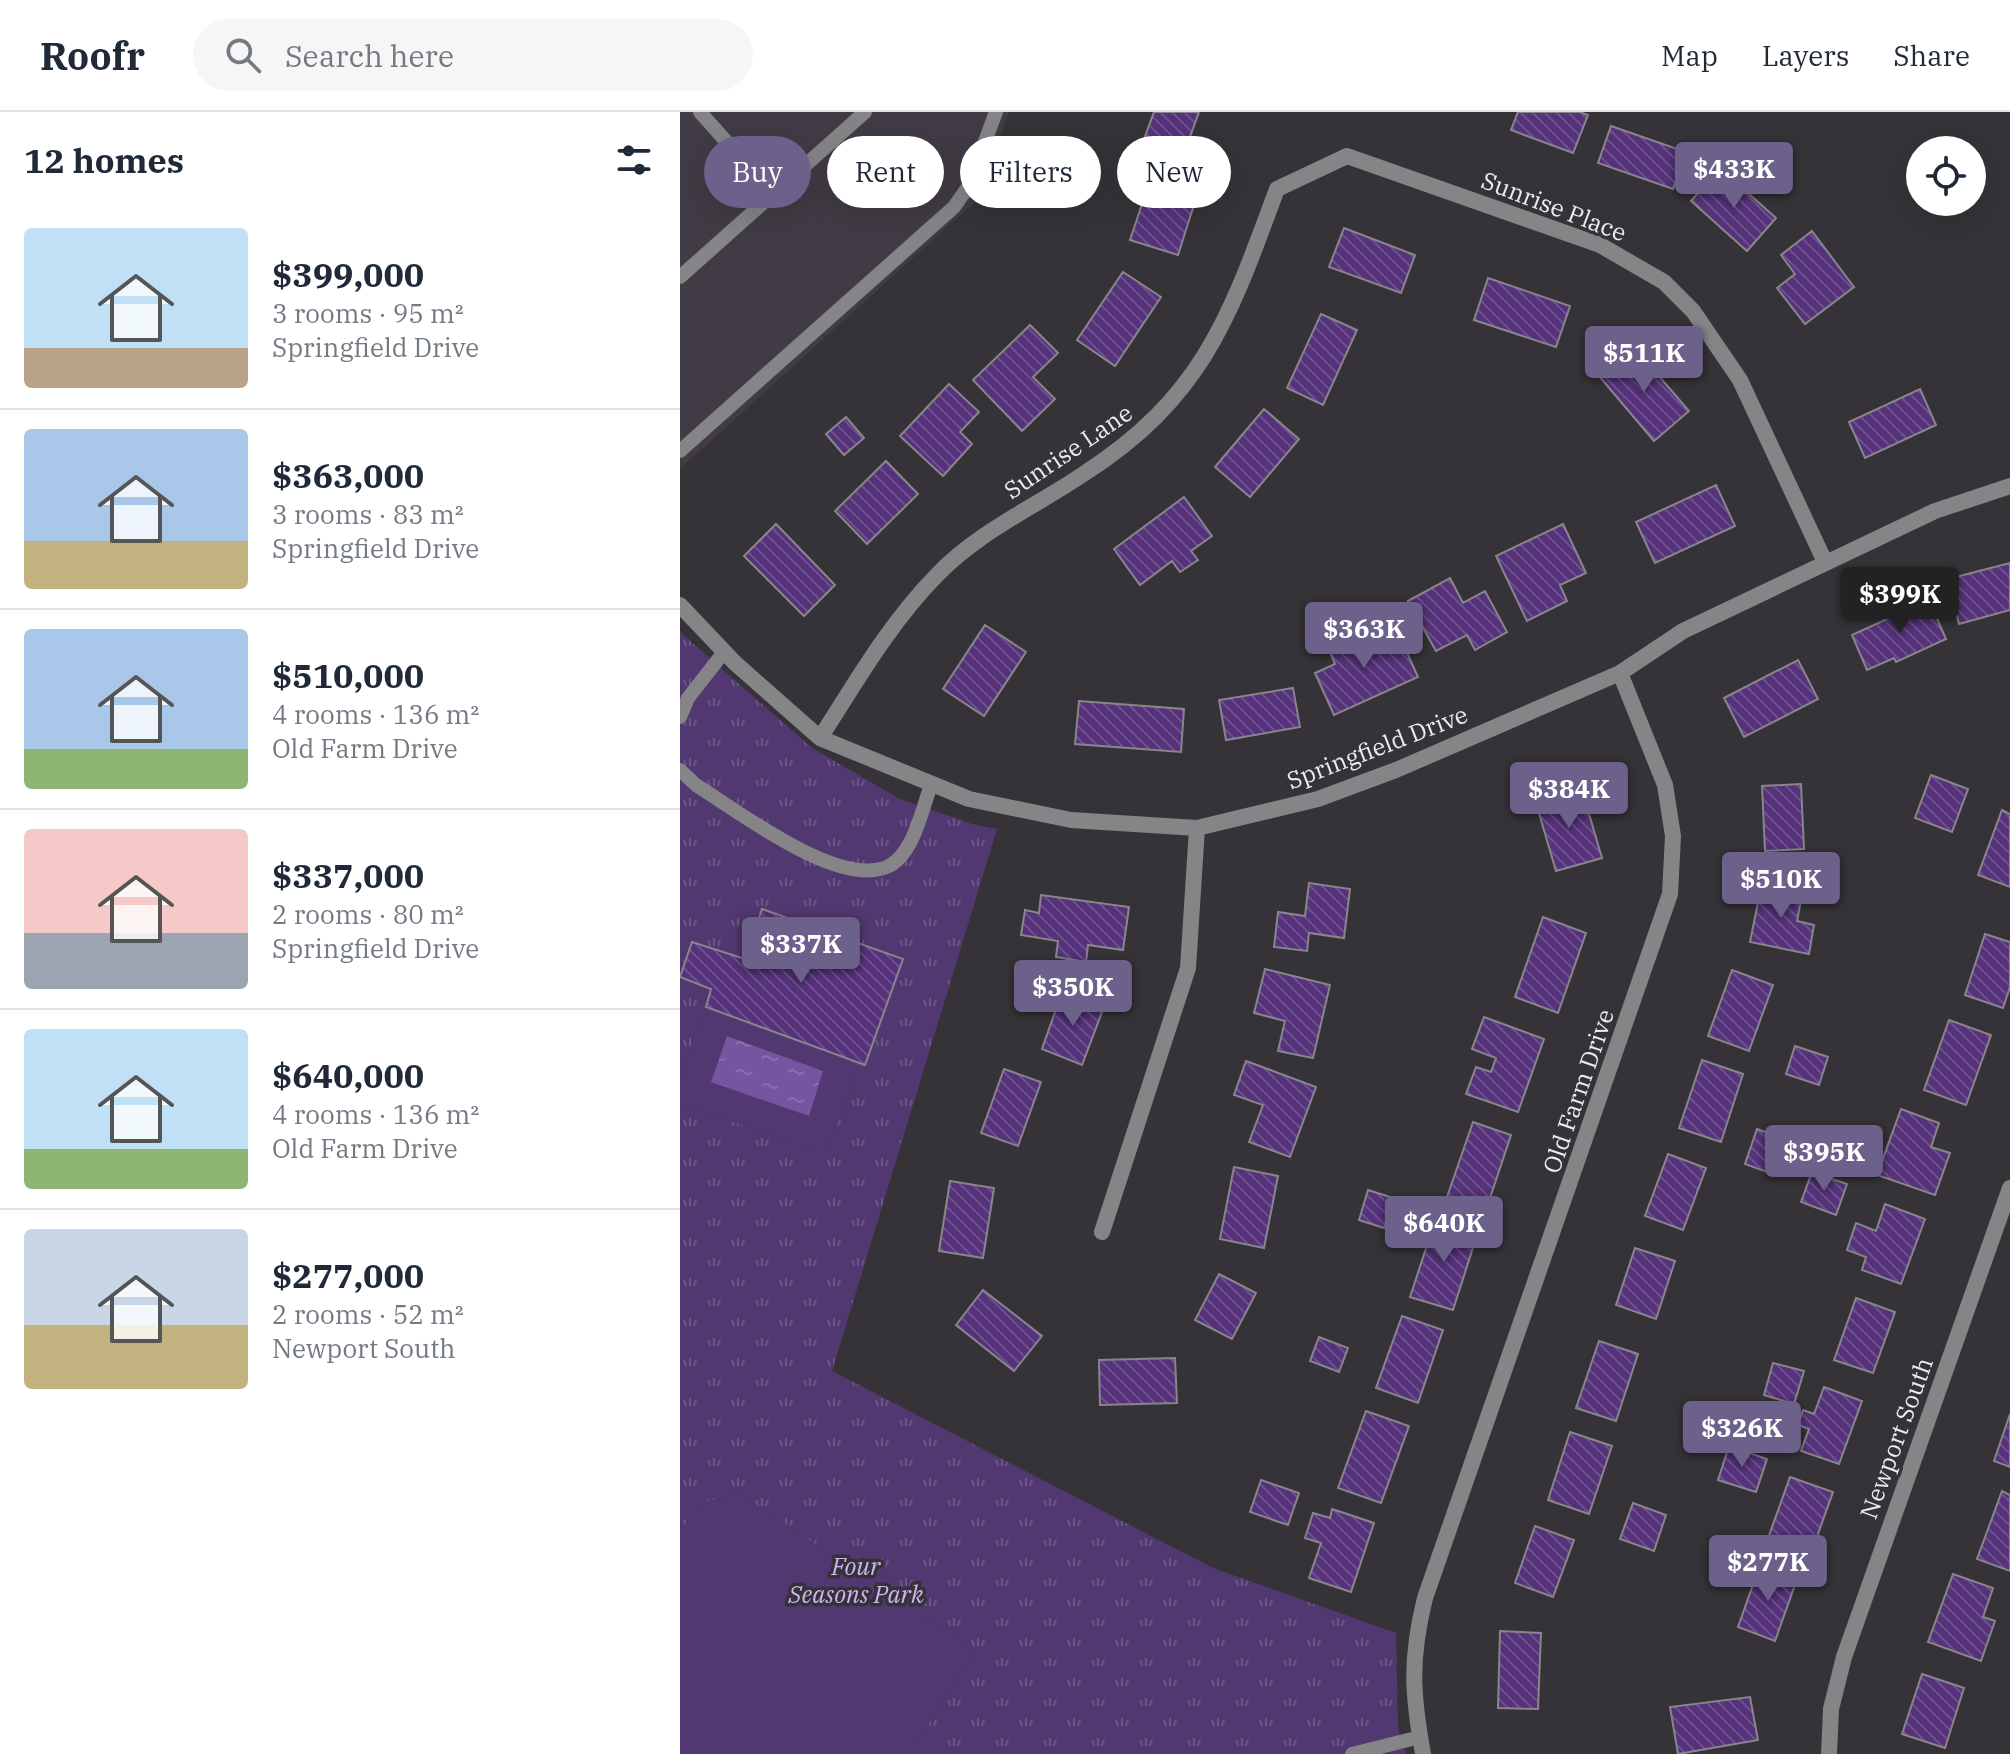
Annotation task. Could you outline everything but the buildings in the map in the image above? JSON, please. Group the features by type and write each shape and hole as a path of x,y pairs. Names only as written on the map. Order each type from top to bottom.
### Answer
{"street":[{"name":"Sunrise Place","path":"1300,178 1347,156 1600,245 1664,282 1693,311 1740,380 1825,562"},
{"name":"Sunrise Lane","path":"820,738 893,625 936,575 967,547 1131,443 1193,376 1235,305 1277,189 1300,178"},
{"name":"Springfield Drive","path":"680,605 724,652 820,738 969,799 1071,820 1197,828 1318,799 1396,770 1620,673 1683,631 1935,511 2010,486"},
{"name":"Old Farm Drive","path":"1422,1746 1412,1692 1414,1655 1425,1598 1670,894 1673,836 1665,785 1620,673"},
{"path":"1102,1232 1188,968 1197,828"},
{"name":"Newport South","path":"1829,1754 1831,1709 1844,1657 2010,1188"}],"lane":[{"path":"700,112 721,136"},
{"path":"811,160 865,112"},
{"path":"680,451 954,207 968,187 996,112"},
{"path":"680,277 757,208"},
{"path":"680,717 688,698 724,652"},
{"path":"680,770 707,792 825,862 866,871 890,865 906,848 931,785"},
{"path":"1352,1754 1422,1746"}],"shaded area":[{"path":"680,112 1009,112 1000,136 960,136 960,208 968,208 680,469"}],"green space":[{"name":"Four Seasons Park","path":"680,632 812,748 900,799 972,824 997,829 832,1371 1213,1568 1396,1633 1398,1729 1406,1754 680,1754"},
{"path":"706,1007 859,1065 826,1154 680,1104 680,1084"},
{"path":"739,1493 975,1650 920,1738 900,1754 680,1754 680,1531 701,1503"}],"water":[{"path":"727,1036 823,1071 809,1116 711,1082"}]}
